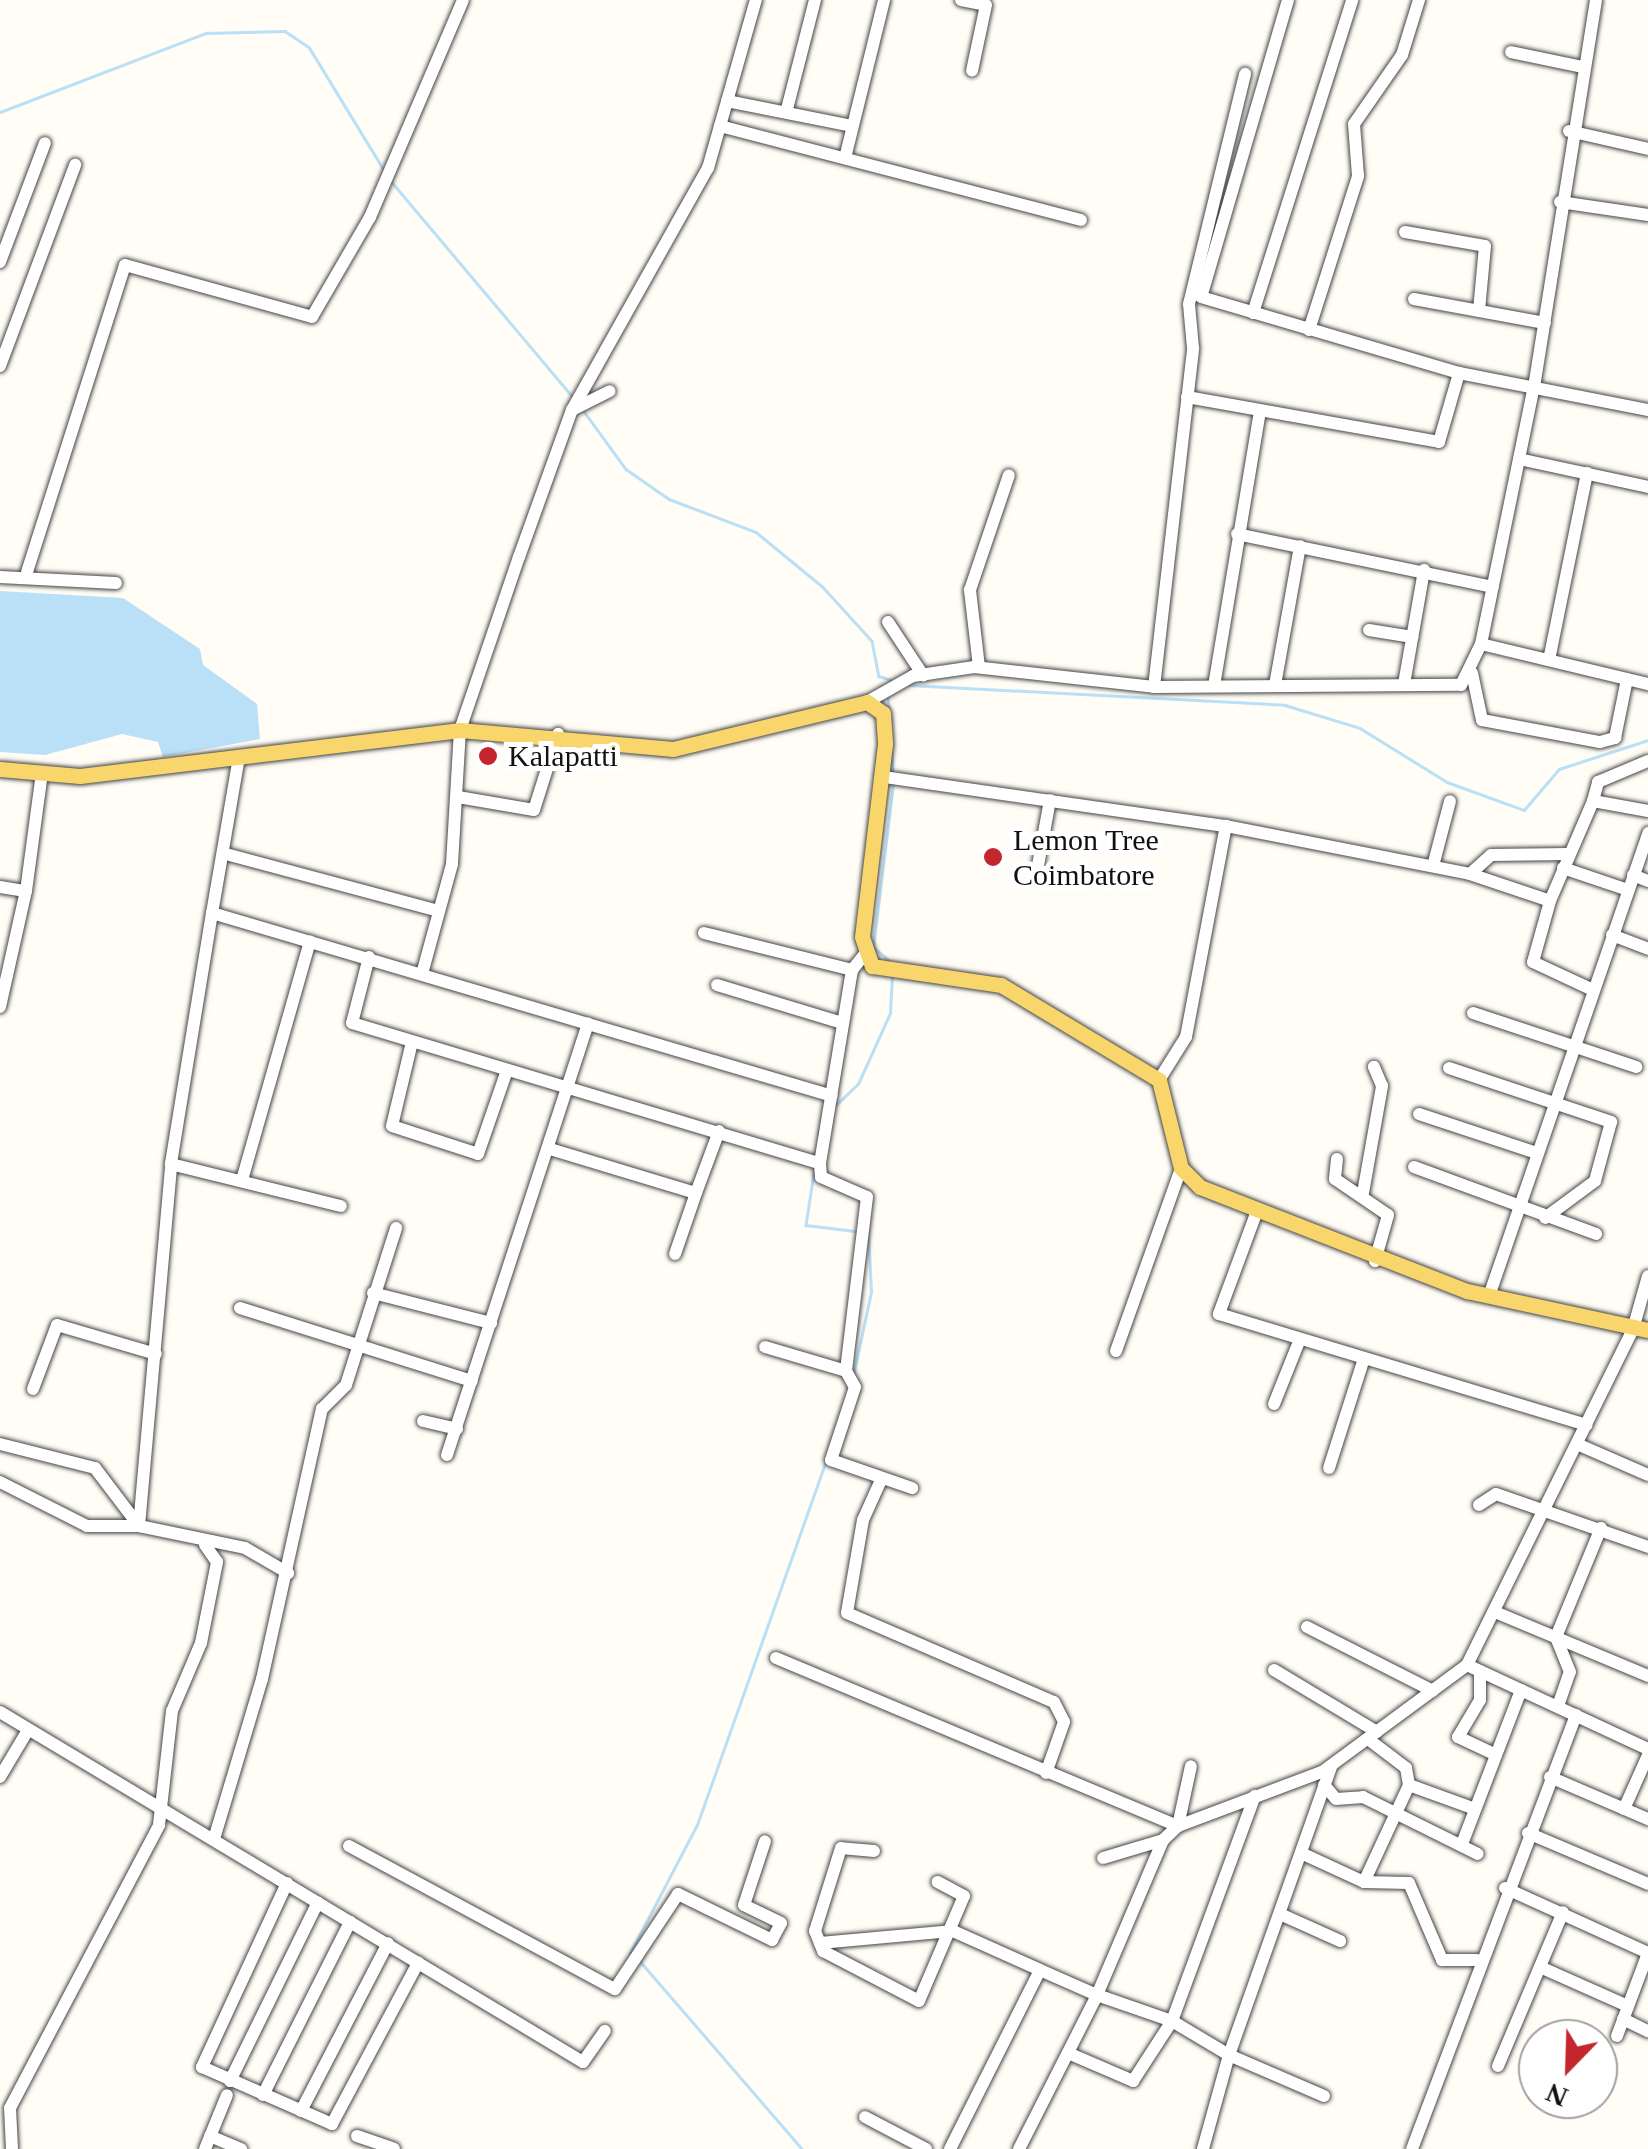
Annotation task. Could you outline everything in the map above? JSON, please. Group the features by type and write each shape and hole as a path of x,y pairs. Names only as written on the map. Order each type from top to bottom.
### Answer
{"main road":[{"path":"0,769 42,773 239,757 460,730 558,734 685,748 873,699 883,713 890,778 865,954 892,971 1001,985 1159,1080 1180,1168 1200,1187 1375,1262 1490,1296 1640,1330"}],"street":[{"path":"27,572 125,266 312,317 378,198 463,0"},
{"path":"422,974 438,911 458,797 460,730 572,410 708,168 756,0"},
{"path":"787,109 815,0"},
{"path":"845,158 884,0"},
{"path":"961,0 986,5 972,71"},
{"path":"1288,0 1201,298 1459,373 1534,381 1648,410"},
{"path":"1253,313 1352,0"},
{"path":"1309,330 1358,176 1354,124 1402,56 1419,0"},
{"path":"873,699 918,676 978,667 1154,687 1461,685 1472,673 1481,644 1519,458 1545,323 1569,131 1596,0"},
{"path":"1512,52 1583,67"},
{"path":"1154,687 1187,398 1197,252 1245,74"},
{"path":"727,101 787,109 852,126"},
{"path":"720,126 1081,220"},
{"path":"1569,131 1648,148"},
{"path":"0,262 46,143"},
{"path":"0,366 75,165"},
{"path":"1560,202 1648,215"},
{"path":"1405,232 1485,246 1479,311"},
{"path":"1414,299 1545,323"},
{"path":"1187,398 1446,442 1459,373"},
{"path":"572,410 604,394"},
{"path":"1214,686 1260,412"},
{"path":"1519,458 1648,487"},
{"path":"1549,660 1587,473"},
{"path":"978,667 970,590 1009,475"},
{"path":"1238,534 1493,587"},
{"path":"1274,685 1300,546"},
{"path":"1404,684 1424,570"},
{"path":"0,576 27,572 116,583"},
{"path":"888,622 918,676"},
{"path":"1368,630 1412,637"},
{"path":"1481,644 1648,684"},
{"path":"1472,673 1482,720 1600,742 1615,738 1627,679"},
{"path":"458,797 534,810 558,734"},
{"path":"139,1526 172,1164 239,757"},
{"path":"1593,990 1533,962 1550,902 1598,782 1648,761"},
{"path":"0,1006 26,891 42,773"},
{"path":"890,778 1226,826 1470,874 1550,902"},
{"path":"1037,871 1050,800"},
{"path":"1593,800 1648,811"},
{"path":"1433,866 1450,801"},
{"path":"1159,1080 1186,1037 1226,826"},
{"path":"1490,1296 1648,833"},
{"path":"226,854 438,911"},
{"path":"1470,874 1491,855 1566,861 1628,890"},
{"path":"1634,876 1648,881"},
{"path":"0,887 26,891"},
{"path":"212,913 588,1023 831,1104"},
{"path":"704,933 852,970"},
{"path":"1612,935 1648,949"},
{"path":"242,1180 310,941"},
{"path":"865,954 852,970 831,1104 817,1162 821,1177 867,1197 850,1378 831,1460 912,1488"},
{"path":"368,958 352,1023 506,1073 569,1086 817,1162"},
{"path":"717,986 842,1022"},
{"path":"1473,1013 1636,1067"},
{"path":"446,1455 550,1149 588,1023"},
{"path":"412,1042 392,1126 478,1154 506,1073"},
{"path":"1363,1193 1382,1086 1374,1068"},
{"path":"1450,1068 1611,1122 1595,1181 1545,1218"},
{"path":"1419,1114 1536,1154"},
{"path":"675,1254 719,1132"},
{"path":"550,1149 696,1193"},
{"path":"1337,1159 1335,1179 1363,1193 1388,1214 1375,1262"},
{"path":"172,1164 341,1206"},
{"path":"1414,1167 1518,1209 1596,1234"},
{"path":"1116,1351 1180,1168"},
{"path":"1257,1211 1219,1314 1587,1425"},
{"path":"214,1839 288,1573 322,1410 341,1393 396,1228"},
{"path":"1496,1755 1458,1737 1480,1700 1474,1668 1495,1612 1547,1513 1577,1444 1640,1330 1648,1276"},
{"path":"373,1293 491,1323"},
{"path":"240,1308 472,1381"},
{"path":"33,1389 57,1325 156,1354"},
{"path":"1274,1404 1300,1338"},
{"path":"765,1348 850,1378"},
{"path":"1328,1468 1364,1358"},
{"path":"424,1421 456,1429"},
{"path":"0,1444 95,1468 139,1526"},
{"path":"1577,1444 1648,1475"},
{"path":"881,1480 864,1520 847,1613 1054,1702 1064,1722 1046,1772"},
{"path":"0,1482 87,1526 139,1526 205,1545 245,1548 288,1573"},
{"path":"1479,1505 1496,1494 1648,1546"},
{"path":"1558,1706 1570,1672 1556,1637 1601,1528"},
{"path":"12,2149 10,2108 160,1825 156,1808 172,1710 201,1643 217,1562 205,1545"},
{"path":"1495,1612 1648,1676"},
{"path":"1307,1627 1433,1691"},
{"path":"776,1658 1178,1826"},
{"path":"1474,1668 1648,1752 1624,1809"},
{"path":"1019,2149 1097,1994 1163,1840 1178,1826 1331,1766 1433,1691 1474,1668"},
{"path":"1274,1670 1373,1736 1406,1768 1409,1784 1364,1882"},
{"path":"1462,1844 1521,1690"},
{"path":"0,1712 583,2062 605,2031"},
{"path":"1412,2149 1477,1960 1576,1715"},
{"path":"0,1777 28,1730"},
{"path":"1178,1826 1192,1766"},
{"path":"1203,2149 1229,2055 1331,1766"},
{"path":"1550,1777 1648,1819"},
{"path":"1409,1784 1475,1809"},
{"path":"1324,1785 1336,1799 1364,1796 1478,1854"},
{"path":"1068,2053 1133,2081 1172,2021 1256,1796"},
{"path":"1528,1833 1648,1884"},
{"path":"1103,1858 1163,1840"},
{"path":"349,1846 615,1989 678,1894 772,1940 781,1923 744,1905 765,1841"},
{"path":"874,1851 841,1848 815,1931 820,1943 919,2001 953,1931 964,1896 938,1882"},
{"path":"1301,1853 1364,1882 1409,1883 1442,1960 1477,1960"},
{"path":"287,1883 199,2060 228,2088 263,2095 301,2111 338,2120 418,1963"},
{"path":"1505,1888 1648,1953 1618,2031"},
{"path":"242,2149 208,2143 228,2088 318,1902"},
{"path":"1498,2066 1563,1912"},
{"path":"1280,1914 1340,1941"},
{"path":"263,2095 350,1922"},
{"path":"820,1943 953,1931 1097,1994 1172,2021 1229,2055 1324,2096"},
{"path":"301,2111 388,1942"},
{"path":"1540,1967 1625,2013 1648,2031"},
{"path":"950,2149 1040,1970"},
{"path":"865,2117 900,2143 926,2149"},
{"path":"358,2136 394,2149"}],"water":[{"path":"0,591 123,598 200,649 203,665 257,704 260,739 163,757 158,742 122,734 45,755 0,752"}],"waterway":[{"path":"0,112 206,33 285,31 309,47 384,170"},
{"path":"391,181 572,396"},
{"path":"583,410 626,469 669,499 756,532 823,587 872,641 879,676 891,680"},
{"path":"909,685 1285,705 1360,728 1447,782 1524,810 1559,769 1648,740"},
{"path":"888,695 893,771"},
{"path":"890,962 873,947 893,784"},
{"path":"836,1105 858,1084 890,1013 892,975"},
{"path":"818,1135 824,1111"},
{"path":"814,1173 806,1225 855,1231"},
{"path":"853,1376 871,1292 868,1233"},
{"path":"630,1953 697,1825 826,1460"},
{"path":"640,1961 802,2149"}],"place":[{"name":"Kalapatti","path":"488,756"},
{"name":"Lemon Tree Coimbatore","path":"993,857"}]}
